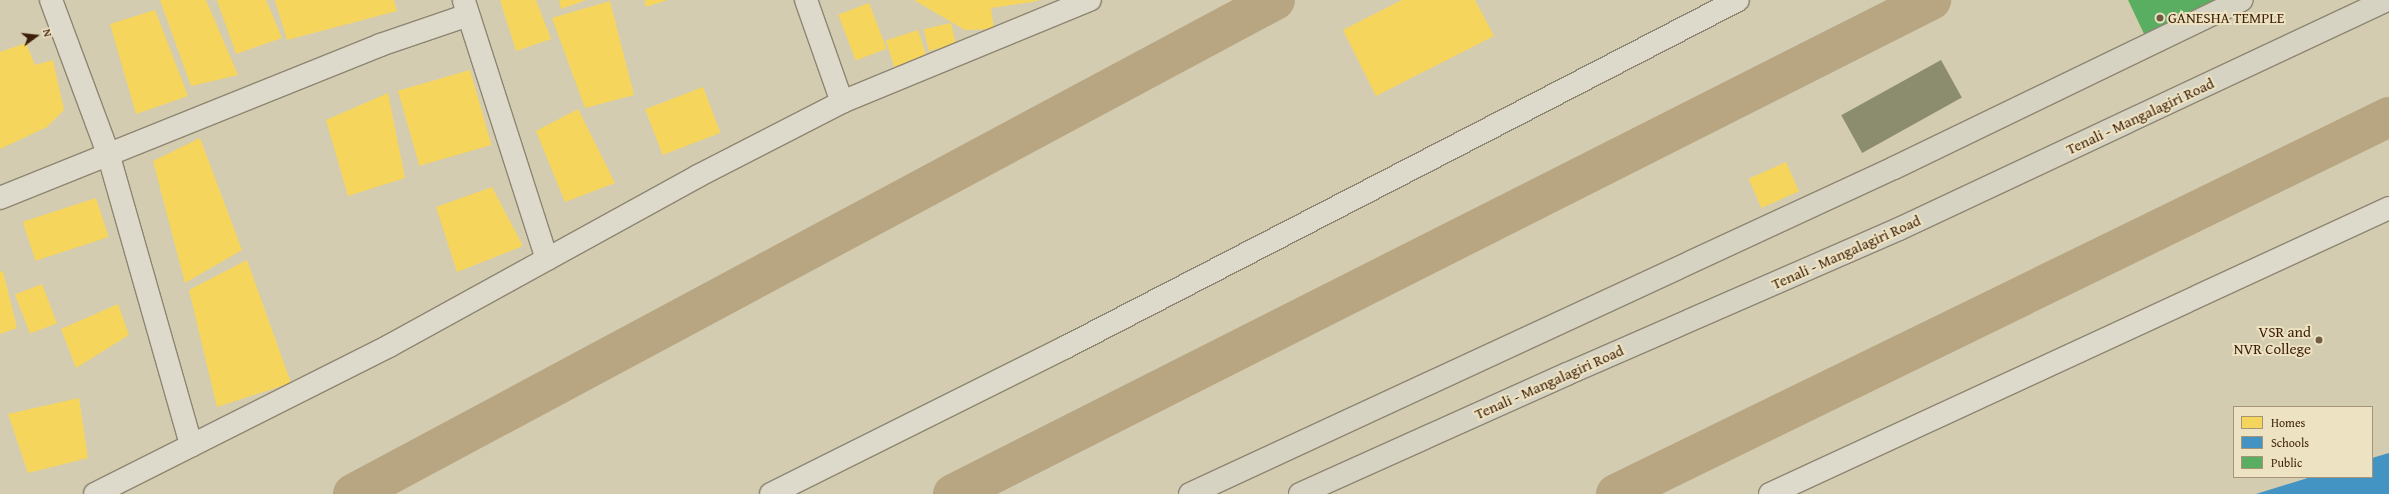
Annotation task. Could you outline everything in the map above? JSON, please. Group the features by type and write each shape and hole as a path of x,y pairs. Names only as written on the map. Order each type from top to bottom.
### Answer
{"main road":[{"path":"1190,494 1894,168 2241,0"},
{"name":"Tenali - Mangalagiri Road","path":"1300,494 1560,377 1899,229 2387,0"}],"street":[{"path":"51,0 108,153 191,445"},
{"path":"806,0 842,102"},
{"path":"95,494 389,346 698,176 842,102 1090,0"},
{"path":"771,494 1066,347 1738,0"},
{"path":"0,198 108,153 380,45 466,7 547,259"},
{"path":"1770,494 2389,208"}],"building: Homes":[{"path":"160,0 206,0 238,75 191,86"},
{"path":"217,0 266,0 282,38 236,54"},
{"path":"275,0 394,0 397,11 287,40"},
{"path":"500,0 536,0 551,39 516,51"},
{"path":"559,0 586,0 561,9"},
{"path":"645,0 668,0 645,7"},
{"path":"914,0 1038,1 991,8 994,29 965,30"},
{"path":"1402,0 1475,0 1494,36 1376,96 1343,30"},
{"name":"GANESHA TEMPLE","path":"2128,0 2220,0 2145,36"},
{"path":"610,1 634,95 585,108 552,18"},
{"path":"869,3 887,49 856,61 838,15"},
{"path":"155,10 188,96 136,114 110,24"},
{"path":"951,23 956,44 929,51 924,29"},
{"path":"918,30 928,61 896,72 886,41"},
{"path":"26,43 35,65 53,60 64,110 47,127 0,149 0,52"},
{"path":"470,70 491,145 419,166 398,91"},
{"path":"703,87 721,133 663,155 645,109"},
{"path":"388,93 405,178 348,196 326,120"},
{"path":"578,109 615,183 565,202 536,131"},
{"path":"200,138 242,250 185,283 153,161"},
{"path":"1786,162 1799,191 1762,208 1749,179"},
{"path":"492,187 523,246 457,272 436,207"},
{"path":"96,198 109,237 35,261 23,222"},
{"path":"247,260 291,383 217,407 189,290"},
{"path":"3,271 17,328 0,334 0,272"},
{"path":"42,284 57,323 30,334 15,294"},
{"path":"118,304 129,335 76,368 61,329"},
{"path":"79,398 88,458 28,473 8,414"}],"building: Schools":[{"path":"2389,453 2389,494 2256,494 2308,478 2373,478 2373,458"}],"building: Public":[{"name":"GANESHA TEMPLE","path":"2128,0 2220,0 2145,36"}],"building: Industry":[{"path":"1941,60 1962,98 1862,153 1841,115"}],"waterway":[{"path":"353,494 1275,0"},
{"path":"953,494 1931,0"},
{"path":"1616,494 2389,117"}],"place":[{"name":"GANESHA TEMPLE","path":"2160,18"},
{"name":"VSR and NVR College","path":"2319,340"}]}
